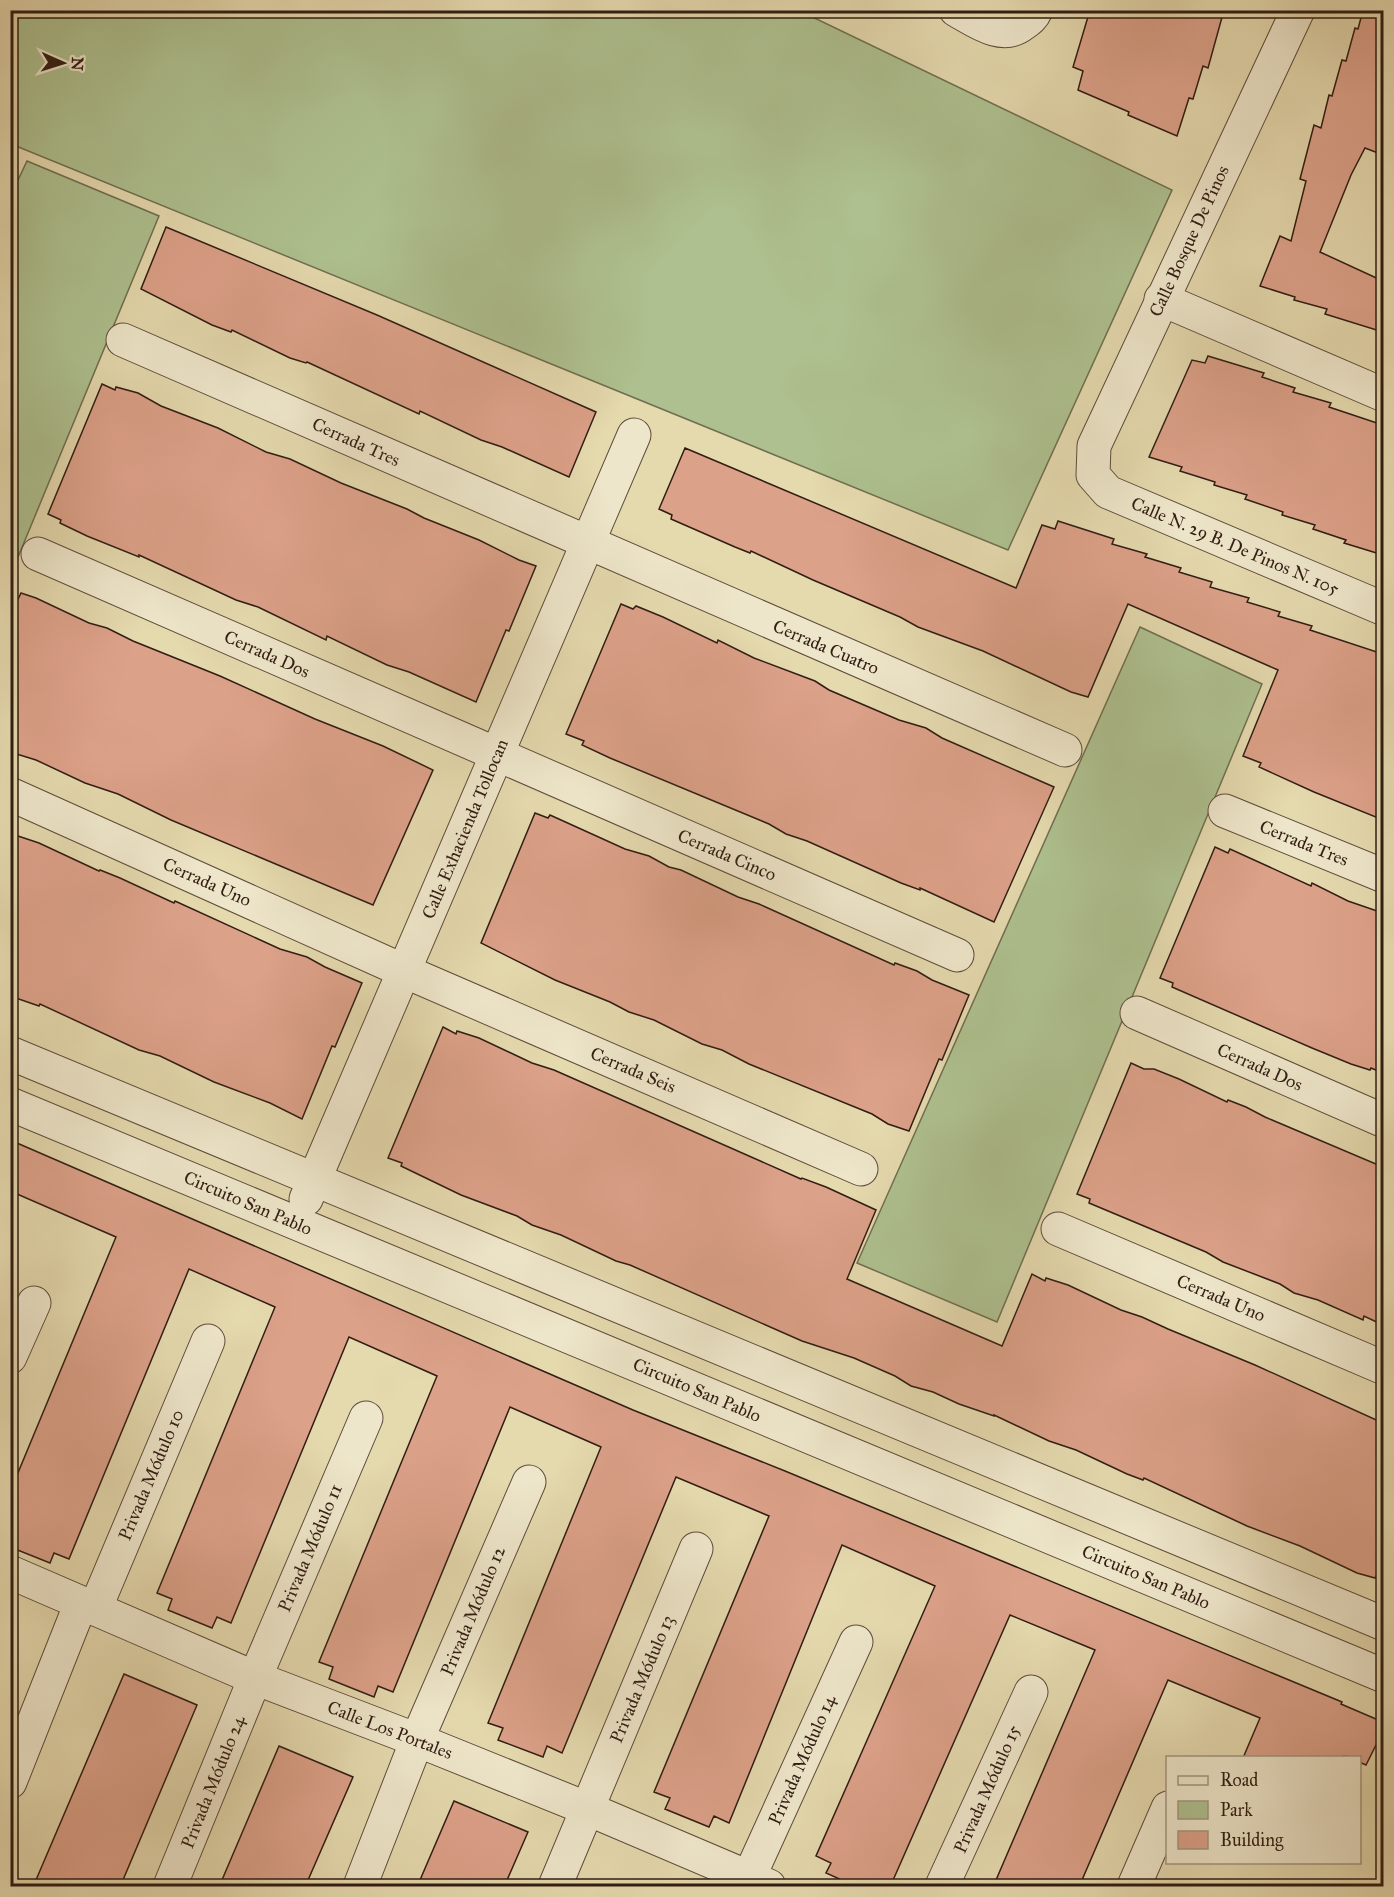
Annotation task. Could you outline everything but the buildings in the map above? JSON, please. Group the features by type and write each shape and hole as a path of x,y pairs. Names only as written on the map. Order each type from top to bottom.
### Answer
{"street":[{"path":"956,10 996,31 1016,30 1034,16 1036,10"},
{"name":"Calle Bosque De Pinos","path":"1093,475 1094,446 1298,10"},
{"path":"1161,299 1383,394"},
{"name":"Cerrada Tres","path":"123,340 588,543"},
{"name":"Calle Exhacienda Tollocan","path":"296,1223 634,435"},
{"name":"Calle N. 29 B. De Pinos N. 105","path":"1093,475 1108,492 1383,609"},
{"name":"Cerrada Cuatro","path":"588,543 1065,750"},
{"name":"Cerrada Dos","path":"38,554 497,755"},
{"name":"Cerrada Cinco","path":"497,755 957,955"},
{"name":"Cerrada Uno","path":"10,794 404,971"},
{"name":"Cerrada Tres","path":"1225,811 1383,876"},
{"name":"Cerrada Seis","path":"404,971 861,1169"},
{"name":"Cerrada Dos","path":"1137,1013 1383,1121"},
{"path":"10,1053 1383,1624"},
{"path":"24,1109 58,1073"},
{"name":"Circuito San Pablo","path":"24,1109 1383,1676"},
{"name":"Cerrada Uno","path":"1058,1229 1383,1368"},
{"path":"10,1357 34,1303"},
{"name":"Privada Módulo 10","path":"10,1782 208,1341"},
{"name":"Privada Módulo 11","path":"255,1678 366,1418"},
{"name":"Privada Módulo 12","path":"360,1887 417,1740 529,1482"},
{"name":"Privada Módulo 13","path":"555,1887 696,1549"},
{"name":"Calle Los Portales","path":"10,1572 255,1678 588,1809 754,1884"},
{"name":"Privada Módulo 14","path":"754,1884 856,1642"},
{"name":"Privada Módulo 24","path":"170,1887 255,1678"},
{"name":"Privada Módulo 15","path":"942,1887 1031,1692"},
{"path":"1134,1887 1166,1810"}],"green space":[{"path":"10,11 800,11 1172,190 1008,550 11,144"},
{"path":"27,161 159,216 11,574 10,197"},
{"path":"1140,627 1262,684 997,1322 857,1263"}]}
